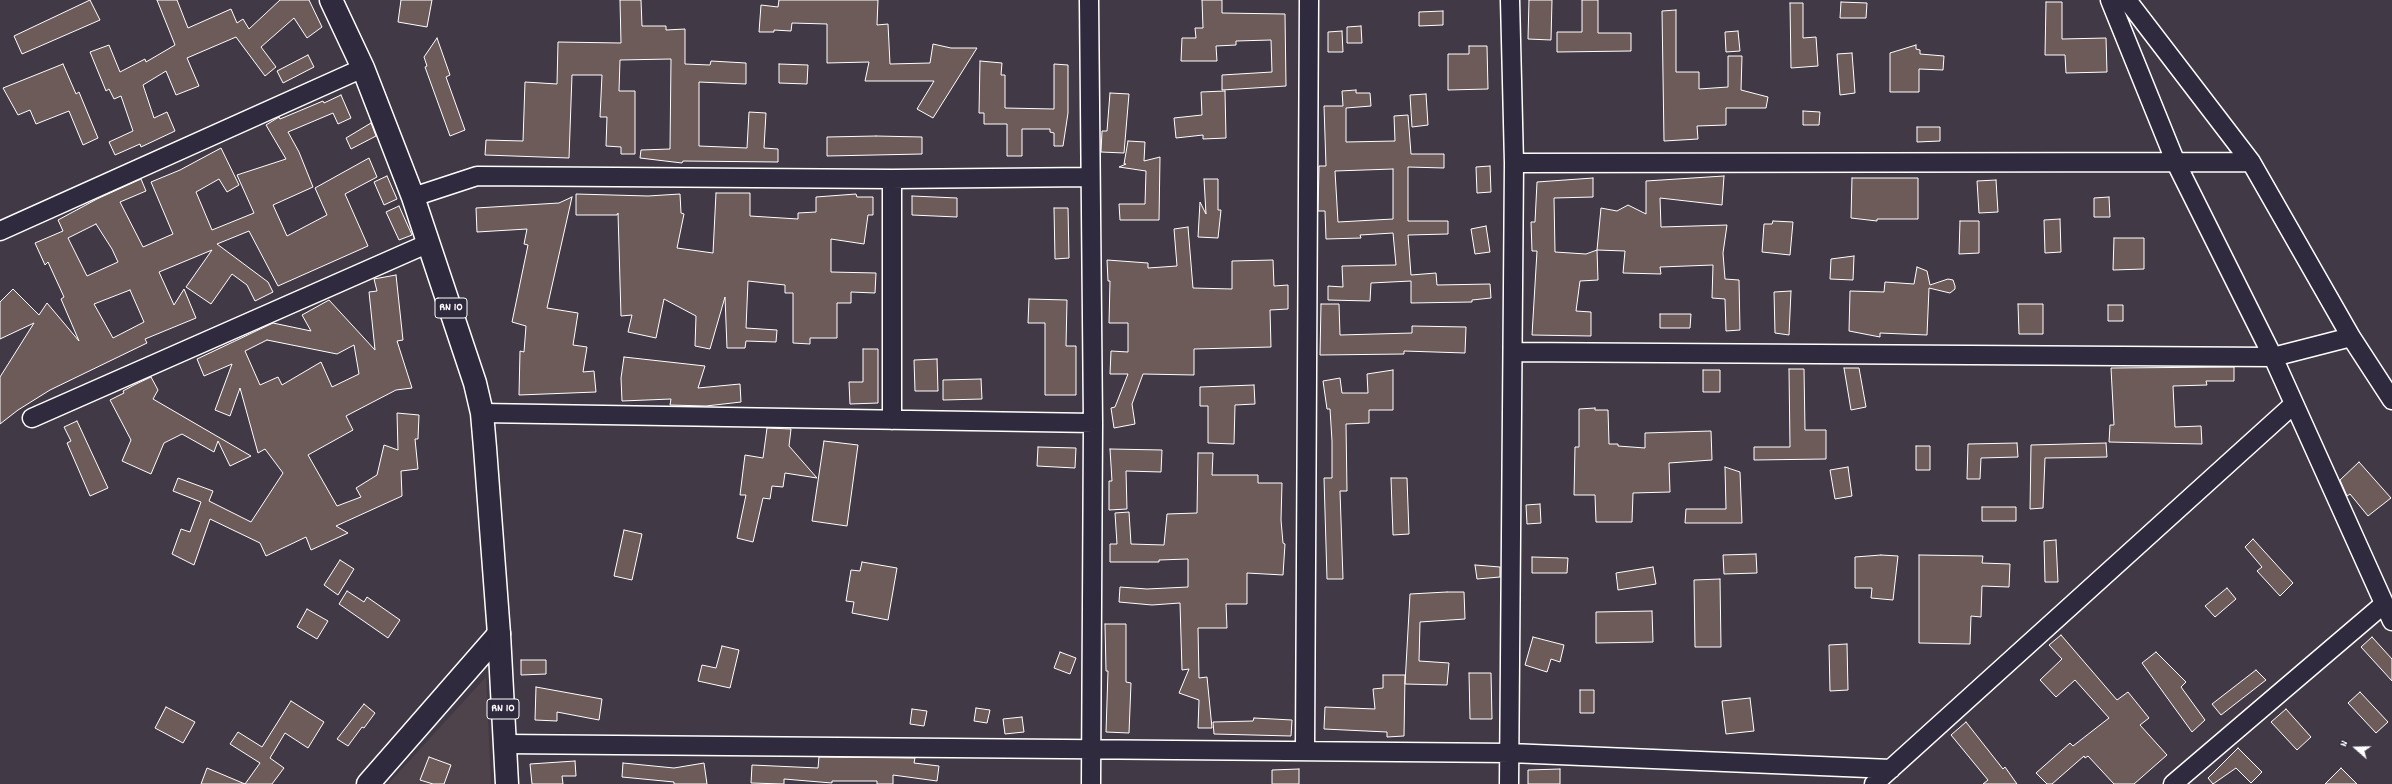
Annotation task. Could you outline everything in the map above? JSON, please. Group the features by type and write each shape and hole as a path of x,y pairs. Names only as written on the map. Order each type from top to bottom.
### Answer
{"main road":[{"name":"RN 10","path":"331,0 363,68 413,197 475,383 482,413 499,634 507,784"},
{"path":"368,784 499,634"}],"street":[{"path":"1089,0 1089,177 1093,423 1091,784"},
{"path":"1305,749 1308,0"},
{"path":"1509,784 1514,163 1510,0"},
{"path":"2110,0 2176,163 2273,357 2392,622"},
{"path":"2127,0 2251,162 2351,337 2392,400"},
{"path":"0,231 363,68"},
{"path":"1514,163 2251,162"},
{"path":"413,197 477,176 892,179 1089,177"},
{"path":"892,179 892,420"},
{"path":"32,418 429,243"},
{"path":"1513,352 2273,357 2351,337"},
{"path":"1874,784 2294,404"},
{"path":"482,413 1093,423"},
{"path":"2173,784 2384,604"},
{"path":"504,744 1305,749 1510,753 1891,769"}],"shaded area":[{"path":"486,677 491,784 388,784"}],"building":[{"path":"90,0 100,20 22,54 14,36"},
{"path":"157,0 177,0 188,28 231,9 237,23 243,19 249,29 280,0 309,0 322,27 307,38 294,18 261,47 276,67 265,76 236,37 187,58 199,86 176,95 166,71 143,85 154,118 167,112 175,131 141,147 140,144 115,155 109,142 133,131 121,96 114,99 109,89 106,91 90,52 109,45 120,72 145,59 146,62 175,45"},
{"path":"401,0 432,0 427,27 398,22"},
{"path":"620,0 641,0 642,26 666,26 666,30 685,29 685,64 710,65 711,61 746,63 746,84 699,82 699,146 747,148 749,112 766,113 764,148 778,149 778,162 683,161 682,163 640,158 641,150 670,149 671,59 620,60 619,91 635,91 635,154 621,154 621,147 606,146 607,117 600,117 602,75 572,75 569,158 485,155 486,140 523,141 525,82 557,84 558,42 621,43"},
{"path":"779,0 878,0 877,25 888,24 890,64 930,63 933,44 951,48 977,48 933,118 917,109 934,81 865,81 869,62 827,63 827,24 792,23 791,31 774,30 774,32 759,32 761,5 778,7"},
{"path":"1202,0 1222,0 1222,13 1285,14 1286,86 1222,90 1222,75 1272,72 1271,40 1236,41 1236,45 1216,46 1217,61 1181,61 1182,38 1196,38 1195,28 1203,28"},
{"path":"1529,0 1552,0 1551,40 1528,39"},
{"path":"1582,0 1598,0 1598,33 1631,33 1631,51 1557,52 1557,32 1582,32"},
{"path":"1841,2 1867,3 1866,18 1840,18"},
{"path":"2046,2 2062,2 2062,39 2106,38 2107,72 2066,73 2065,55 2045,55"},
{"path":"1790,3 1803,3 1803,38 1816,37 1818,66 1791,68"},
{"path":"1676,10 1676,72 1699,72 1699,89 1728,87 1728,56 1742,56 1741,90 1768,97 1766,108 1726,108 1726,125 1697,126 1698,139 1664,141 1662,11"},
{"path":"1443,11 1443,25 1419,26 1419,12"},
{"path":"1361,26 1362,43 1347,43 1347,27"},
{"path":"1342,31 1343,52 1328,52 1328,32"},
{"path":"1738,31 1740,51 1726,52 1725,32"},
{"path":"437,38 450,75 446,77 465,130 450,136 425,67 427,66 424,57"},
{"path":"1916,45 1916,49 1920,50 1920,54 1944,56 1943,70 1919,69 1919,92 1890,92 1890,53"},
{"path":"1469,46 1487,46 1488,89 1448,90 1448,54 1469,54"},
{"path":"1852,53 1855,93 1840,95 1837,54"},
{"path":"308,55 314,67 283,83 277,71"},
{"path":"980,61 1002,63 1001,75 1005,75 1005,108 1054,109 1054,64 1068,65 1068,113 1063,146 1054,146 1054,133 1050,132 1050,129 1022,129 1022,156 1007,156 1007,124 984,124 984,113 979,113"},
{"path":"63,64 76,94 79,92 98,138 83,145 69,111 36,124 30,110 18,115 3,88"},
{"path":"779,64 808,65 807,84 779,83"},
{"path":"1356,90 1356,93 1370,93 1371,106 1346,108 1346,142 1395,141 1394,116 1408,115 1411,154 1444,154 1444,168 1408,167 1408,221 1448,221 1448,234 1408,235 1411,275 1436,273 1437,285 1490,284 1491,298 1472,300 1472,302 1411,303 1411,281 1371,283 1370,301 1328,300 1328,286 1343,287 1342,266 1396,265 1393,233 1360,235 1361,238 1326,239 1325,211 1318,211 1319,166 1326,166 1324,106 1343,106 1342,91","holes":["1393,169 1393,219 1338,222 1335,171"]},
{"path":"1225,91 1226,138 1203,139 1203,135 1176,138 1174,118 1202,115 1201,92"},
{"path":"1110,93 1129,94 1124,153 1101,152 1102,131 1107,131"},
{"path":"1426,94 1428,125 1412,127 1410,95"},
{"path":"341,95 351,118 338,124 333,113 288,132 299,152 313,187 273,205 287,236 327,215 315,188 369,158 377,177 345,194 368,246 278,286 249,231 217,244 268,282 273,292 255,301 247,285 232,274 211,304 186,287 212,250 159,272 174,305 184,289 196,318 145,339 147,343 50,390 18,410 0,424 0,377 34,323 0,339 0,302 13,289 39,315 47,303 79,341 61,299 64,297 48,262 45,265 35,243 63,231 58,220 97,199 141,179 146,191 120,202 143,247 173,234 151,182 180,170 221,148 239,185 227,192 219,179 196,192 212,230 254,213 237,175 286,159 266,125 279,117 280,119 323,101 324,103","holes":["96,224 112,249 118,262 87,276 68,238","130,290 144,322 113,338 94,304"]},
{"path":"1803,111 1820,112 1819,125 1803,125"},
{"path":"371,123 376,136 351,149 346,138"},
{"path":"1917,127 1940,127 1940,141 1917,142"},
{"path":"827,137 922,137 922,154 827,156"},
{"path":"1128,141 1145,142 1144,161 1160,157 1159,220 1120,220 1119,204 1145,204 1146,171 1119,167 1126,164 1124,164"},
{"path":"1490,166 1491,192 1477,193 1476,167"},
{"path":"387,176 397,199 384,205 374,182"},
{"path":"1724,176 1722,205 1660,198 1661,227 1727,225 1723,253 1725,279 1739,280 1740,330 1726,331 1725,299 1712,298 1713,265 1660,267 1661,274 1623,273 1625,251 1597,250 1601,208 1617,211 1628,205 1646,214 1646,181"},
{"path":"1593,178 1593,197 1554,198 1555,252 1586,254 1597,250 1598,280 1580,281 1576,311 1591,312 1591,336 1532,335 1537,251 1532,251 1531,222 1535,222 1537,182"},
{"path":"1852,178 1918,178 1918,219 1877,219 1877,221 1851,218"},
{"path":"1204,179 1218,179 1218,210 1221,210 1218,238 1198,237 1200,202 1206,214"},
{"path":"1996,180 1998,212 1979,213 1977,181"},
{"path":"716,193 750,193 750,216 798,219 798,213 816,212 816,197 856,194 857,197 873,197 873,215 868,215 864,244 831,239 831,272 876,273 875,293 851,292 851,303 837,303 837,338 810,338 810,344 793,343 793,293 785,293 785,285 748,281 746,328 777,330 776,342 746,341 745,348 727,348 725,297 710,349 695,346 696,316 664,299 656,338 628,332 632,315 621,316 618,213 617,215 576,215 576,194 648,196 680,194 681,213 684,214 677,248 713,253"},
{"path":"912,196 957,198 957,217 912,215"},
{"path":"572,197 547,308 578,313 573,345 587,347 583,372 594,371 596,392 519,395 520,351 524,352 526,326 512,322 528,245 524,244 527,229 477,232 476,208 559,203"},
{"path":"2109,197 2110,217 2094,217 2094,198"},
{"path":"399,206 412,235 399,240 386,212"},
{"path":"1054,208 1068,208 1069,258 1055,259"},
{"path":"2060,219 2061,252 2045,253 2044,220"},
{"path":"1773,221 1793,222 1790,255 1762,252 1764,224 1772,224"},
{"path":"1960,221 1979,221 1979,253 1959,254"},
{"path":"1486,226 1490,252 1475,254 1471,229"},
{"path":"1188,227 1193,288 1232,289 1232,261 1273,260 1274,286 1288,285 1288,309 1270,310 1271,347 1194,349 1194,375 1143,374 1132,404 1135,424 1114,428 1111,408 1115,407 1128,374 1110,374 1111,351 1128,352 1128,323 1109,323 1110,281 1108,281 1107,260 1148,263 1148,268 1177,266 1174,229"},
{"path":"2114,238 2144,238 2144,269 2113,270"},
{"path":"1854,256 1853,280 1830,279 1831,259"},
{"path":"1917,267 1927,271 1930,285 1948,279 1953,280 1955,286 1955,289 1950,293 1929,288 1927,335 1880,333 1880,337 1849,331 1850,291 1884,292 1885,282 1914,284"},
{"path":"396,275 403,340 397,341 412,388 396,390 346,416 353,430 308,455 337,506 361,497 356,488 377,475 384,445 398,450 397,413 419,415 418,439 415,439 418,469 401,471 402,496 336,526 348,533 311,550 306,537 266,556 260,543 210,519 194,565 172,554 181,529 190,532 201,502 173,491 178,478 213,491 209,501 251,522 283,473 265,449 258,453 240,388 230,416 215,410 232,364 204,376 197,359 273,323 311,331 302,315 329,300 375,350 369,292 377,291 374,279","holes":["267,340 337,354 354,345 359,374 332,387 321,362 282,385 278,377 260,385 245,351"]},
{"path":"1791,291 1789,335 1775,333 1774,292"},
{"path":"1029,299 1067,300 1066,346 1076,346 1076,395 1045,395 1045,323 1028,323"},
{"path":"1321,304 1339,304 1340,335 1412,333 1412,326 1466,327 1465,353 1404,351 1404,354 1320,355"},
{"path":"2018,304 2043,304 2043,334 2019,334"},
{"path":"2108,305 2123,305 2123,321 2108,321"},
{"path":"1660,314 1691,314 1690,328 1660,328"},
{"path":"863,349 878,349 878,403 850,404 849,382 863,382"},
{"path":"624,357 705,366 698,388 740,384 741,402 706,406 670,405 671,399 622,401 621,378"},
{"path":"937,359 938,391 915,391 914,360"},
{"path":"2234,367 2234,381 2206,381 2207,385 2173,386 2175,427 2201,426 2202,444 2109,442 2110,425 2114,425 2111,368"},
{"path":"1844,368 1859,368 1866,407 1851,410"},
{"path":"1789,369 1804,369 1805,430 1826,430 1826,459 1754,460 1754,447 1790,447"},
{"path":"1393,370 1393,410 1369,410 1369,423 1346,424 1347,491 1340,491 1343,579 1327,579 1324,478 1332,478 1332,441 1330,409 1327,409 1323,381 1340,378 1342,393 1368,393 1367,374"},
{"path":"1703,370 1720,370 1720,392 1703,392"},
{"path":"151,377 158,390 153,399 251,456 230,466 218,441 214,452 182,434 164,443 151,474 122,461 131,440 110,400 124,393 123,391"},
{"path":"981,379 982,399 943,400 943,380"},
{"path":"1254,385 1255,404 1235,405 1234,444 1208,443 1208,406 1200,406 1200,387"},
{"path":"1595,408 1595,410 1608,410 1609,444 1645,448 1645,433 1711,431 1712,460 1669,463 1670,492 1633,493 1632,522 1596,522 1595,495 1574,495 1575,447 1579,447 1579,409"},
{"path":"77,421 108,488 90,496 67,443 71,441 64,427"},
{"path":"767,428 791,429 789,446 817,478 785,473 783,487 772,486 770,499 763,498 753,542 737,538 746,495 740,495 745,455 763,458"},
{"path":"824,441 858,445 847,526 812,521"},
{"path":"2017,443 2018,457 1981,458 1980,479 1967,479 1968,444"},
{"path":"2106,443 2107,457 2045,458 2043,508 2030,509 2031,445"},
{"path":"1916,446 1930,446 1930,470 1916,470"},
{"path":"1038,447 1076,448 1075,468 1037,466"},
{"path":"1110,449 1162,450 1161,472 1126,471 1127,509 1109,510 1109,481 1112,481"},
{"path":"1198,453 1213,453 1212,475 1258,475 1258,483 1282,483 1281,520 1283,543 1285,544 1283,575 1247,573 1247,604 1226,604 1227,628 1198,628 1199,678 1207,677 1212,728 1198,728 1199,700 1179,693 1189,669 1182,670 1180,603 1152,605 1119,602 1120,587 1147,589 1188,587 1188,559 1159,560 1159,562 1110,562 1110,544 1117,544 1115,513 1129,512 1131,544 1164,545 1167,514 1197,513"},
{"path":"2359,462 2391,498 2368,516 2350,494 2347,496 2340,480"},
{"path":"1725,467 1740,472 1742,523 1685,523 1686,509 1726,509"},
{"path":"1848,467 1852,496 1835,499 1830,470"},
{"path":"1391,478 1407,478 1409,534 1393,535"},
{"path":"1540,504 1541,523 1527,524 1526,505"},
{"path":"1982,507 2016,507 2016,521 1982,521"},
{"path":"624,530 642,534 632,580 614,576"},
{"path":"2253,539 2293,583 2280,596 2257,571 2262,567 2245,547"},
{"path":"2056,540 2058,582 2045,582 2044,541"},
{"path":"1756,554 1757,573 1724,574 1723,555"},
{"path":"1881,555 1898,556 1893,600 1871,598 1872,588 1855,588 1855,557"},
{"path":"1919,555 1983,556 1982,563 2010,564 2009,587 1982,586 1981,617 1971,616 1970,644 1919,643"},
{"path":"1532,557 1568,558 1567,573 1532,573"},
{"path":"340,560 354,569 338,595 324,585"},
{"path":"862,562 897,568 888,620 852,613 854,602 846,601 851,570 860,571"},
{"path":"1475,565 1500,567 1500,577 1477,579"},
{"path":"1653,567 1656,584 1618,590 1616,573"},
{"path":"1720,579 1721,647 1695,647 1694,580"},
{"path":"2227,588 2236,599 2215,617 2205,606"},
{"path":"347,591 364,602 367,597 400,620 388,638 339,604"},
{"path":"1464,592 1465,619 1420,622 1419,661 1449,663 1447,685 1405,684 1410,594"},
{"path":"307,609 328,621 317,639 297,627"},
{"path":"1652,611 1653,642 1596,643 1596,612"},
{"path":"1105,624 1126,624 1126,682 1131,683 1129,733 1106,732 1108,671 1106,671"},
{"path":"2061,635 2117,700 2128,692 2149,718 2140,725 2167,755 2134,784 2114,784 2088,756 2085,758 2084,756 2052,784 2047,784 2036,773 2070,743 2073,746 2109,718 2075,680 2056,697 2040,680 2062,659 2049,645"},
{"path":"1533,637 1564,645 1560,662 1551,659 1547,672 1525,665"},
{"path":"2372,637 2392,659 2392,681 2361,647"},
{"path":"1847,644 1848,690 1830,691 1829,645"},
{"path":"722,646 739,650 730,688 698,681 702,665 716,668"},
{"path":"1060,652 1076,658 1070,674 1054,668"},
{"path":"2156,652 2186,682 2181,687 2205,720 2192,732 2142,663"},
{"path":"521,660 546,660 546,674 521,675"},
{"path":"2256,670 2266,680 2221,715 2212,704"},
{"path":"1469,673 1491,673 1492,719 1470,719"},
{"path":"1383,675 1405,675 1404,736 1387,737 1387,732 1324,729 1325,707 1375,709 1373,689 1383,688"},
{"path":"536,687 602,699 599,720 557,712 557,721 535,720"},
{"path":"1580,690 1594,690 1594,713 1580,713"},
{"path":"2360,692 2388,722 2376,733 2348,703"},
{"path":"1750,698 1754,731 1726,734 1722,701"},
{"path":"291,701 324,722 308,748 285,733 270,758 284,768 272,784 245,784 260,763 230,744 238,732 262,747"},
{"path":"364,704 375,713 348,746 337,739"},
{"path":"166,707 195,722 183,743 155,728"},
{"path":"976,708 990,710 987,723 974,721"},
{"path":"912,709 927,711 924,726 910,724"},
{"path":"2286,709 2311,737 2297,750 2271,722"},
{"path":"1022,717 1024,732 1005,734 1003,719"},
{"path":"1254,718 1292,720 1291,736 1214,734 1213,722 1253,721"},
{"path":"1966,722 2003,769 2005,767 2017,784 1983,784 1988,780 1951,735"},
{"path":"2238,748 2262,772 2251,783 2236,768 2213,784 2208,778"},
{"path":"429,757 451,765 444,784 433,784 420,780"},
{"path":"819,757 915,758 914,763 939,766 937,781 893,775 893,784 877,784 877,781 832,781 832,783 784,779 784,784 751,783 752,765 818,768"},
{"path":"575,761 576,776 562,776 563,784 532,784 530,764"},
{"path":"623,763 674,768 704,763 707,784 674,784 674,782 622,777"},
{"path":"207,768 245,784 201,784"},
{"path":"2341,768 2357,784 2325,784"},
{"path":"1299,769 1299,784 1272,784 1272,770"},
{"path":"1560,769 1560,784 1528,784 1528,770"}]}
